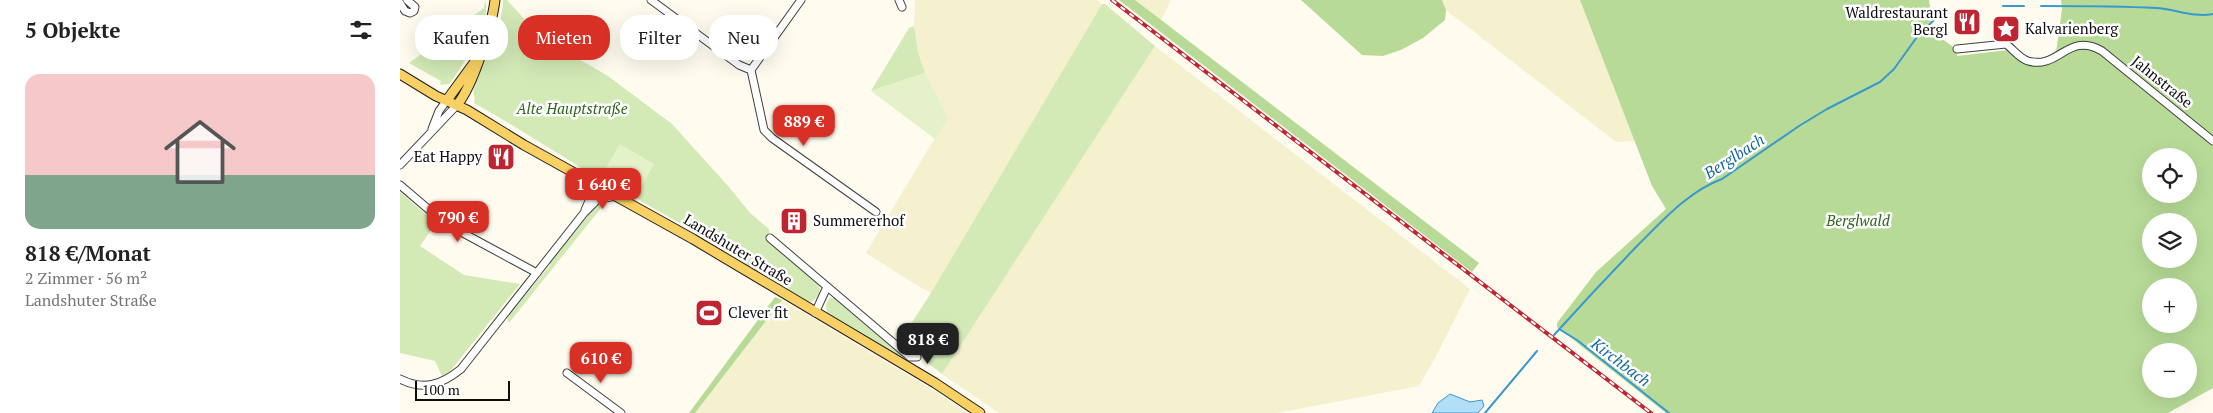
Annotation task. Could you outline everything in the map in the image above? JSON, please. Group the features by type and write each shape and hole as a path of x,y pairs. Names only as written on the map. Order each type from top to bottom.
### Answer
{"main road":[{"path":"493,15 495,0"},
{"path":"447,100 476,60"},
{"path":"457,105 466,94 478,60"},
{"name":"Landshuter Straße","path":"400,74 436,96 457,105 693,239 935,383 980,413"}],"street":[{"path":"400,1 405,11 410,13 414,11 415,7 407,0"},
{"path":"651,0 739,65 751,70"},
{"path":"801,0 751,70 762,122 768,134 876,212"},
{"name":"Jahnstraße","path":"1957,49 2006,44 2021,58 2037,62 2052,59 2075,46 2092,45 2102,51 2213,141"},
{"path":"430,132 439,111 447,100"},
{"path":"400,165 457,105"},
{"path":"400,184 434,214 463,233 537,273"},
{"path":"584,213 596,185"},
{"path":"400,379 414,385 425,385 447,380 460,369 584,213 598,199 617,196"},
{"path":"770,238 910,357 917,357"},
{"path":"815,312 827,287"},
{"path":"567,373 621,413"}],"shaded area":[{"path":"915,0 1097,0 1102,4 931,293 866,253 947,118 925,73 918,52 914,26"},
{"path":"1135,0 1171,0 1161,20"},
{"path":"1442,0 1580,0 1635,141 1616,142 1446,10"},
{"path":"1155,46 1470,289 1419,386 1277,413 999,413 942,374"},
{"path":"782,300 930,388 968,413 695,413"}],"green space":[{"path":"485,0 485,15 474,15 484,8"},
{"name":"Alte Hauptstraße","path":"503,0 507,0 521,15 518,15 518,60 580,60 608,76 672,124 750,213 769,229 769,242 816,281 820,288 819,296 811,302 789,295 718,245 642,202 623,188 602,180 474,103 474,88 485,60 508,60 508,15 501,15"},
{"path":"1119,0 1135,0 1479,263 1472,272"},
{"path":"1301,0 1442,0 1446,10 1445,20 1423,38 1401,50 1383,56 1362,55"},
{"name":"Berglwald","path":"1580,0 1929,0 1932,20 1926,27 1956,49 1957,56 2008,50 2019,60 2055,60 2062,9 2061,0 2213,0 2213,388 2197,397 2197,343 2142,343 2142,398 2195,398 2168,413 1666,413 1557,327 1557,323 1596,272 1666,209 1652,186"},
{"path":"1102,4 1105,4 1155,46 942,374 900,341 931,293"},
{"path":"914,26 918,52 925,73 871,91 909,28"},
{"path":"415,59 465,60 449,84 440,85 441,81 409,63"},
{"path":"925,73 948,118 935,139 871,91"},
{"path":"620,144 654,164 640,189 605,169"},
{"path":"400,192 436,223 420,246 464,275 520,284 451,370 442,376 435,361 400,353"},
{"path":"605,203 509,323 507,318 550,265 549,263 594,207"},
{"path":"775,297 782,300 695,413 689,413"},
{"path":"830,298 836,298 903,354 900,357 837,321 827,313 826,304"}],"water":[{"path":"1450,394 1470,402 1482,400 1484,406 1478,413 1432,413 1438,403"}],"waterway":[{"name":"Berglbach","path":"2003,6 2024,6"},
{"name":"Berglbach","path":"2041,6 2113,6 2156,8 2199,15 2213,14"},
{"name":"Berglbach","path":"1554,335 1638,245 1677,207 1698,191 1722,179 1799,126 1827,109 1880,82 1894,69 1917,37 1939,15"},
{"name":"Kirchbach","path":"1559,329 1577,340 1669,413"},
{"name":"Berglbach","path":"1485,413 1537,351"}],"railway":[{"path":"1112,0 1651,413"}],"place":[{"name":"Waldrestaurant Bergl","path":"1967,22"},
{"name":"Kalvarienberg","path":"2006,29"},
{"name":"Eat Happy","path":"501,157"},
{"name":"Summererhof","path":"794,221"},
{"name":"Clever fit","path":"709,313"}]}
